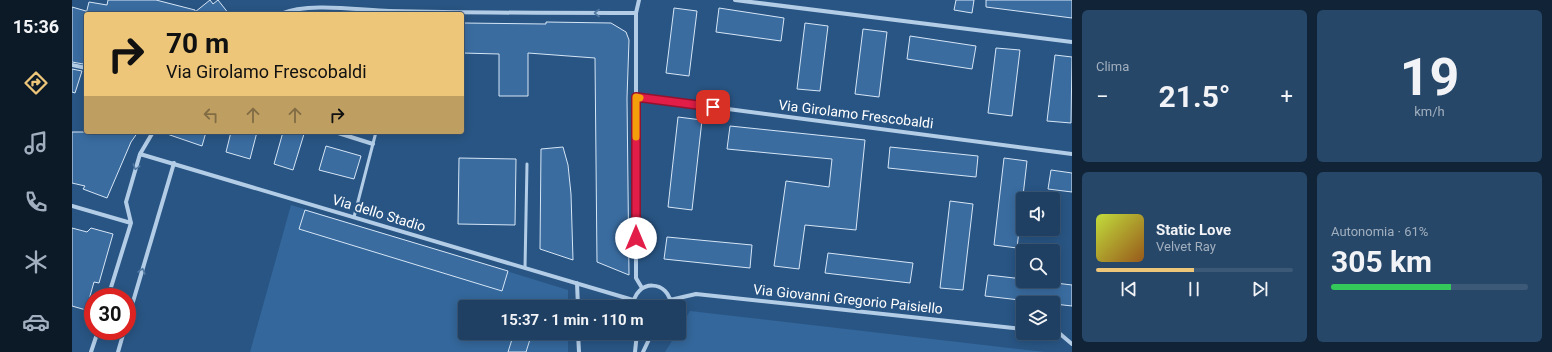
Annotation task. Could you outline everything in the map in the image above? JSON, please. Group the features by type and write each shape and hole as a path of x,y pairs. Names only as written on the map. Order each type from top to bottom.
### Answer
{"street":[{"path":"639,0 636,12 636,278 642,288"},
{"path":"735,0 1072,42"},
{"path":"286,12 312,8 390,11 636,12"},
{"path":"72,65 84,68"},
{"name":"Via Girolamo Frescobaldi","path":"636,97 1072,154"},
{"path":"111,288 131,224 126,202 140,154 152,134"},
{"path":"341,134 373,144"},
{"name":"Via dello Stadio","path":"140,154 633,300"},
{"path":"136,292 174,163"},
{"path":"72,206 131,224"},
{"path":"577,283 578,300"},
{"path":"633,300 635,295 642,288 647,286 659,287 668,294 670,300"},
{"name":"Via Giovanni Gregorio Paisiello","path":"670,300 696,294 1016,328"},
{"path":"1060,335 1072,344"},
{"path":"91,352 95,340"},
{"path":"118,352 121,340"},
{"path":"578,340 579,352"},
{"path":"635,352 636,340"},
{"path":"643,352 649,340"}],"lane":[{"path":"354,217 376,134"},
{"path":"525,268 527,164"}],"shaded area":[{"path":"291,205 568,290 568,300 458,300 458,340 568,340 568,352 250,352"},
{"path":"690,311 1045,352 665,352 673,340 686,340 686,318"}],"building":[{"path":"108,0 156,0 195,10 195,12 86,12 89,2 107,5"},
{"path":"210,0 213,4 218,0 227,12 195,12"},
{"path":"956,0 974,0 972,13 954,10"},
{"path":"986,0 1072,0 1072,18 986,7"},
{"path":"72,7 86,12 84,12 84,61 83,64 72,62"},
{"path":"674,8 697,11 689,76 666,73"},
{"path":"719,8 784,18 781,41 716,32"},
{"path":"546,22 611,23 626,32 629,40 627,98 629,275 597,262 595,58 528,53 528,96 499,96 499,54 464,53 464,23 546,24"},
{"path":"805,23 828,26 820,91 797,89"},
{"path":"863,29 887,32 879,97 855,94"},
{"path":"910,36 976,46 972,69 907,59"},
{"path":"996,48 1020,50 1012,116 988,113"},
{"path":"1055,55 1072,57 1071,123 1047,121"},
{"path":"72,69 82,71 75,93 72,92"},
{"path":"678,117 702,120 692,210 668,207"},
{"path":"730,126 865,140 856,230 805,225 799,269 774,266 786,181 829,187 832,159 727,149"},
{"path":"72,132 84,132 84,134 137,134 131,142 107,198 83,189 85,186 72,183"},
{"path":"167,134 205,134 202,146"},
{"path":"230,134 256,134 250,159 226,152"},
{"path":"282,134 304,134 293,170 274,164"},
{"path":"326,146 361,156 354,179 319,170"},
{"path":"563,147 568,165 571,194 573,260 540,249 541,149"},
{"path":"890,147 978,156 976,177 888,168"},
{"path":"459,158 516,159 515,225 458,224"},
{"path":"1004,158 1027,161 1023,192 1016,192 1016,236 1018,236 1016,248 994,245"},
{"path":"1051,170 1072,173 1072,192 1048,189"},
{"path":"950,201 973,204 963,290 940,288"},
{"path":"305,210 508,271 502,291 299,229"},
{"path":"72,228 87,232 91,228 113,234 99,283 94,282 92,288 84,288 84,309 72,306"},
{"path":"667,237 752,245 750,268 664,259"},
{"path":"828,253 913,263 910,283 825,273"},
{"path":"988,275 1016,278 1016,288 1060,288 1060,284 1072,285 1072,306 1060,305 1060,296 1016,296 1016,300 985,296"},
{"path":"512,340 530,340 526,352 508,352"}],"slow traffic":[{"path":"636,137 636,97 640,98"}],"route":[{"path":"636,238 636,97 713,107"}]}
